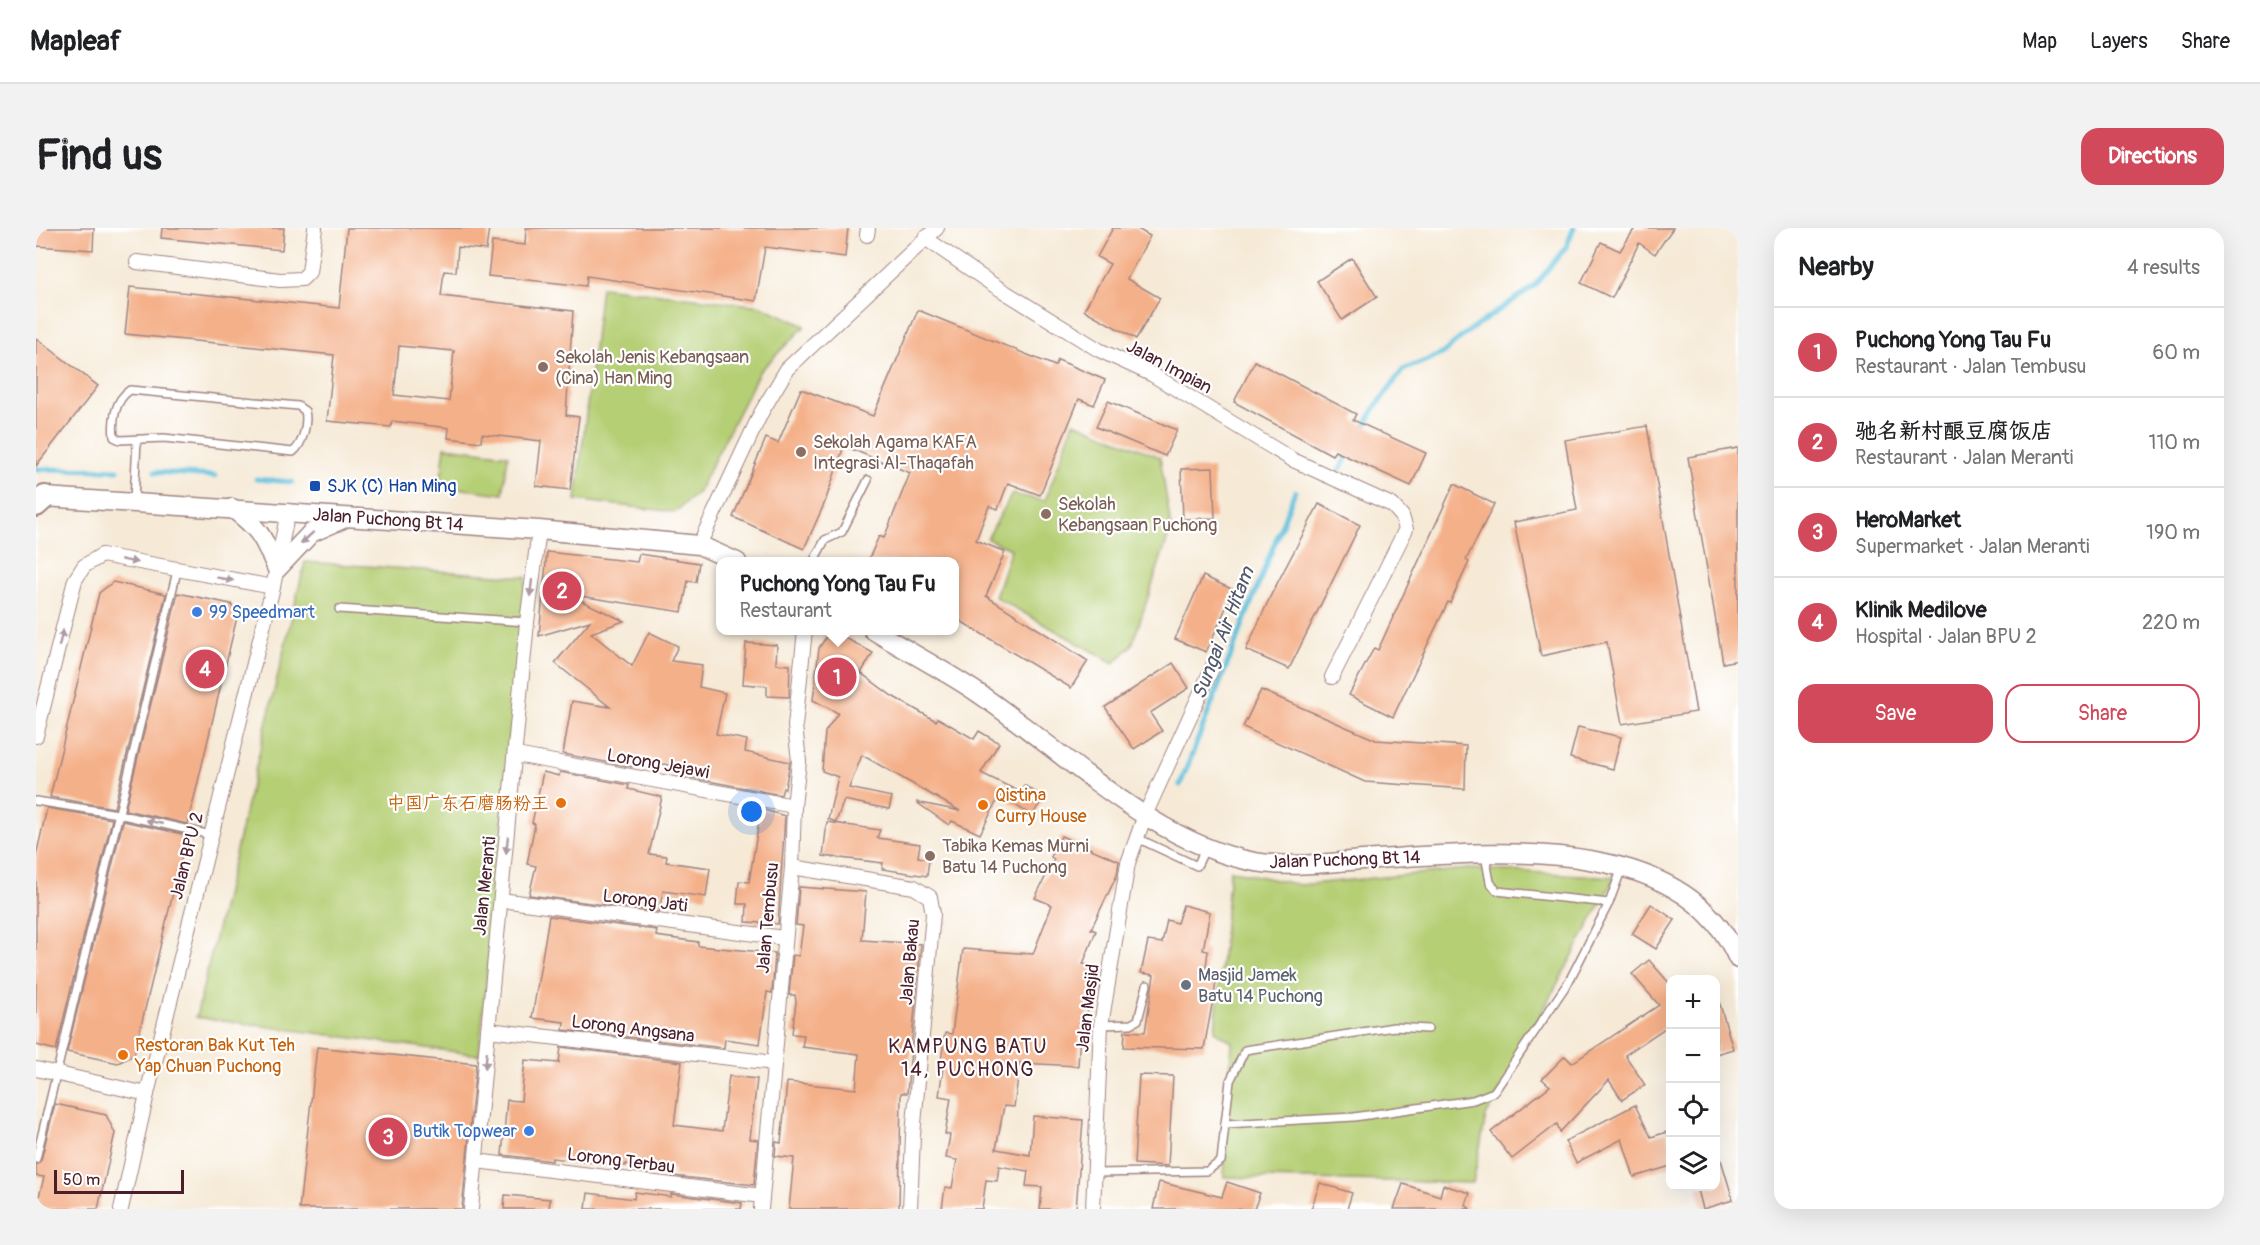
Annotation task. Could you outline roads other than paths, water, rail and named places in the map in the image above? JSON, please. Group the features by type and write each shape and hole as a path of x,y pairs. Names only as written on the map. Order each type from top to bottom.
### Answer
{"street":[{"path":"137,262 280,280 302,279 309,272 315,228"},
{"path":"699,545 760,413 787,369 937,228"},
{"name":"Jalan Impian","path":"925,238 992,284 1099,350 1153,375 1293,460 1392,505 1402,516 1406,529 1332,677"},
{"name":"Jalan Puchong Bt 14","path":"38,499 134,501 288,511 344,518 539,530 699,545 722,557"},
{"path":"232,508 258,530 277,568 311,533 344,518"},
{"name":"Jalan BPU 2","path":"121,1209 147,1094 273,587 288,511"},
{"name":"Jalan Meranti","path":"471,1209 527,622 539,530"},
{"path":"36,736 75,580 84,566 102,555 177,571 273,587"},
{"name":"Jalan Tembusu","path":"761,1202 792,867 798,761 795,726 805,635"},
{"name":"Jalan Puchong Bt 14","path":"881,635 977,693 1145,815 1206,847 1255,862 1305,865 1377,858 1512,854 1583,859 1623,866 1652,876 1683,892 1726,935 1738,959"},
{"name":"Jalan Masjid","path":"1093,1209 1101,1025 1128,863 1145,815 1213,666"},
{"name":"Lorong Jejawi","path":"516,755 794,807"},
{"name":"Jalan Bakau","path":"792,867 914,887 930,897 933,914 914,1124 910,1209"},
{"name":"Lorong Jati","path":"501,900 784,938"},
{"name":"Lorong Angsana","path":"488,1030 774,1064"},
{"path":"36,1069 147,1094"},
{"name":"Lorong Terbau","path":"476,1161 761,1202"}],"lane":[{"path":"130,390 298,406 305,411 307,417 300,447 292,452 164,438 136,440 120,440 114,437 119,399 130,390"},
{"path":"134,501 136,440"},
{"path":"815,557 825,540 842,532 868,480"},
{"path":"36,1159 177,571"},
{"path":"339,609 527,622"},
{"path":"36,801 118,814 211,835"},
{"path":"1137,838 1197,866 1206,847"},
{"path":"1485,855 1490,882 1497,891 1609,903"},
{"path":"1225,1124 1354,1117 1473,1100 1494,1092 1569,981 1609,903 1623,866"},
{"path":"1101,1025 1131,1024 1138,1020 1147,985"},
{"path":"1095,1173 1208,1171 1221,1161 1230,1081 1245,1050 1394,1028 1428,1029"}],"waterway":[{"name":"Sungai Air Hitam","path":"1362,431 1376,406 1403,370 1442,354 1466,333 1534,286 1566,247 1574,228"},
{"name":"Sungai Air Hitam","path":"1339,471 1350,452"},
{"name":"Sungai Air Hitam","path":"36,469 118,470"},
{"name":"Sungai Air Hitam","path":"155,472 215,476"},
{"name":"Sungai Air Hitam","path":"256,479 292,482"},
{"name":"Sungai Air Hitam","path":"1180,785 1295,491"}],"place":[{"name":"Sekolah Jenis Kebangsaan (Cina) Han Ming","path":"543,367"},
{"name":"Sekolah Agama KAFA Integrasi Al-Thaqafah","path":"801,452"},
{"name":"SJK (C) Han Ming","path":"315,486"},
{"name":"Sekolah Kebangsaan Puchong","path":"1046,514"},
{"name":"驰名新村酿豆腐饭店","path":"562,591"},
{"name":"99 Speedmart","path":"197,612"},
{"name":"Klinik Medilove","path":"205,669"},
{"name":"Puchong Yong Tau Fu","path":"837,677"},
{"name":"中国广东石磨肠粉王","path":"561,803"},
{"name":"Qistina Curry House","path":"983,805"},
{"name":"Tabika Kemas Murni Batu 14 Puchong","path":"930,856"},
{"name":"Masjid Jamek Batu 14 Puchong","path":"1186,985"},
{"name":"Restoran Bak Kut Teh Yap Chuan Puchong","path":"123,1055"},
{"name":"Butik Topwear","path":"529,1131"},
{"name":"HeroMarket","path":"388,1137"}],"district":[{"name":"KAMPUNG BATU 14, PUCHONG","path":"968,1058"}]}
